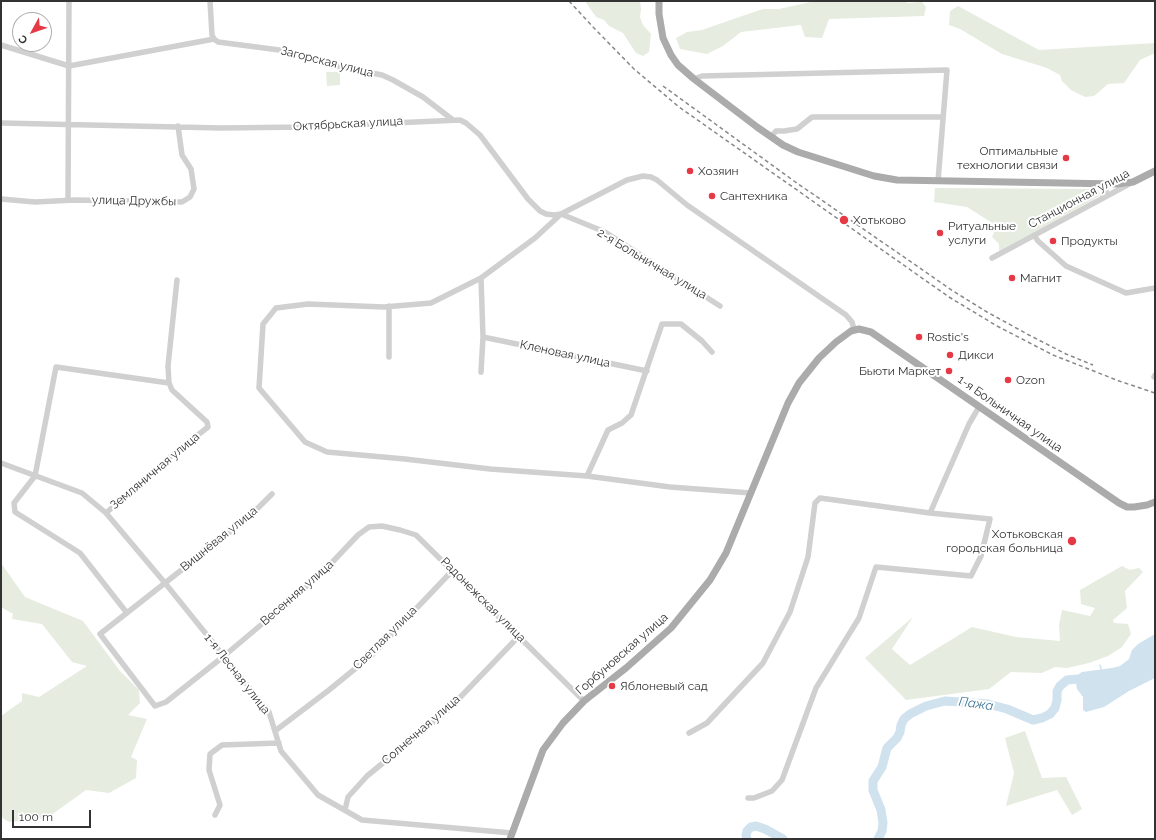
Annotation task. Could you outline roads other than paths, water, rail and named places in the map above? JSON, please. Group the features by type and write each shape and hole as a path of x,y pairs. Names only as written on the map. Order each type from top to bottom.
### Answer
{"main road":[{"path":"659,1 659,14 663,38 670,55 694,79 771,137 798,152 886,179 897,180 1104,184 1133,182"},
{"name":"Станционная улица","path":"1133,182 1155,171"},
{"name":"1-я Больничная улица","path":"854,329 863,329 871,332 1119,503 1127,507 1134,507 1155,502"},
{"name":"Горбуновская улица","path":"511,836 543,750 563,723 584,701 626,668 671,628 710,580 726,553 788,403 799,383 810,367 828,349 845,334 854,329"}],"street":[{"path":"68,200 69,1"},
{"path":"210,1 212,34 214,39"},
{"name":"Загорская улица","path":"1,45 69,66 214,39 218,42 287,51 326,64 382,75 423,97 453,120"},
{"path":"694,79 702,76 946,70 938,181"},
{"path":"771,137 776,131 797,129 812,117 943,117"},
{"name":"Октябрьская улица","path":"1,123 221,128 304,127 460,120 480,135 528,199 540,211 550,215 560,214"},
{"name":"улица Дружбы","path":"1,199 36,202 68,200 182,202 190,197 194,189 191,169 182,155 178,126"},
{"path":"751,493 670,487 587,476 490,469 406,459 327,452 305,442 259,388 263,324 276,308 295,305 389,306 431,303 481,278 534,238 560,214 623,182 643,176 651,177 657,180 687,205 846,315 852,322 854,329"},
{"name":"Станционная улица","path":"992,258 1133,182"},
{"path":"1102,198 1106,194 1104,184"},
{"name":"2-я Больничная улица","path":"560,214 604,232 720,306"},
{"path":"1034,235 1038,241 1066,266 1126,293 1155,288"},
{"path":"481,278 484,337 481,372"},
{"path":"127,613 80,553 15,512 14,503 35,476 56,367 169,383 168,366 177,280"},
{"path":"389,306 390,357"},
{"path":"587,476 608,430 622,423 631,415 662,324 681,324 702,341 712,352"},
{"name":"Кленовая улица","path":"484,337 646,371"},
{"name":"Земляничная улица","path":"106,513 170,457 208,427 207,422 172,390 169,383"},
{"path":"930,513 979,406"},
{"name":"1-я Лесная улица","path":"1,463 82,494 106,513 165,583 269,712 281,751 318,795 362,820 511,836"},
{"name":"Вишнёвая улица","path":"127,613 249,517 272,494"},
{"path":"689,733 707,723 763,663 790,612 808,557 815,503 820,498 930,513 990,519 980,556 971,576 876,567 859,618 816,688 782,780 772,791 754,798 748,798"},
{"name":"Радонежская улица","path":"369,528 382,526 416,535 584,701"},
{"name":"Весенняя улица","path":"127,613 100,634 155,706 166,702 224,656 323,572 358,535 369,528"},
{"name":"Светлая улица","path":"276,731 372,655 453,570"},
{"name":"Солнечная улица","path":"345,810 348,797 367,776 448,710 519,636"},
{"path":"215,815 220,805 209,770 210,754 222,745 279,743"}],"water":[{"path":"1155,634 1155,678 1129,691 1104,707 1086,712 1083,710 1083,697 1077,689 1076,683 1079,674 1082,672 1120,666 1129,659 1132,650 1138,644"}],"waterway":[{"path":"1100,665 1101,669"},
{"name":"Пажа","path":"878,839 882,831 883,823 881,810 873,790 873,781 882,767 887,748 897,738 904,719 910,714 926,706 945,701 988,704 1007,709 1033,720 1050,714 1055,708 1057,691 1067,680 1089,678"},
{"name":"Пажа","path":"747,839 747,831 751,827 756,826 765,829 783,839"}],"railway":[{"path":"569,1 634,69 679,107 949,297 997,326 1053,355 1119,381 1155,393"},
{"path":"663,86 794,181 953,291 1029,335 1066,354 1093,365"}],"place":[{"name":"Оптимальные технологии связи","path":"1066,158"},
{"name":"Хозяин","path":"690,171"},
{"name":"Сантехника","path":"712,196"},
{"name":"Хотьково","path":"844,220"},
{"name":"Ритуальные услуги","path":"940,233"},
{"name":"Продукты","path":"1053,241"},
{"name":"Магнит","path":"1012,278"},
{"name":"Rostic's","path":"919,337"},
{"name":"Дикси","path":"950,355"},
{"name":"Бьюти Маркет","path":"949,371"},
{"name":"Ozon","path":"1008,380"},
{"name":"Хотьковская городская больница","path":"1072,541"},
{"name":"Яблоневый сад","path":"612,686"}]}
